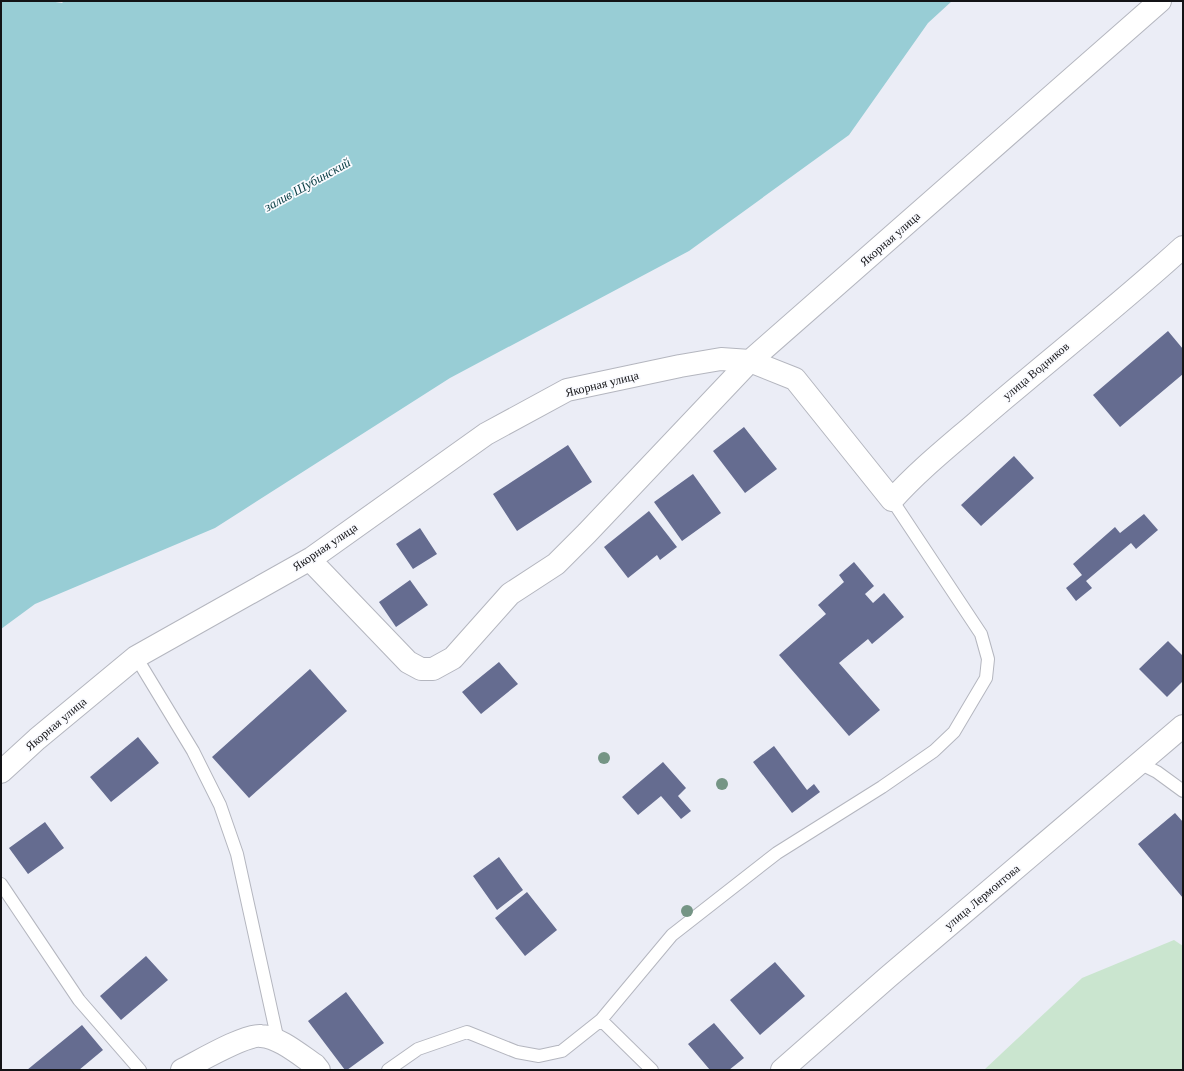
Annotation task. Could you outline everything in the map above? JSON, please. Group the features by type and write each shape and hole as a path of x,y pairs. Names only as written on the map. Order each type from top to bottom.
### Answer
{"street":[{"name":"Якорная улица","path":"1,772 37,739 136,657 312,558 486,434 567,390 720,360 750,361 1160,1"},
{"name":"улица Водников","path":"892,500 911,479 1018,386 1183,247"},
{"path":"312,558 312,562 408,662 421,669 433,669 453,658 510,594 556,564 750,361 795,379 892,500"},
{"name":"улица Лермонтова","path":"782,1070 888,977 1183,726"},
{"path":"182,1070 244,1039 260,1036 278,1041 315,1065 319,1070"}],"lane":[{"path":"388,1070 418,1049 467,1032 517,1052 539,1056 562,1051 601,1020 672,935 777,853 882,787 934,751 954,732 986,678 988,659 982,634 892,500"},
{"path":"136,657 193,751 220,805 237,854 278,1041"},
{"path":"1140,763 1157,772 1183,791"},
{"path":"1,884 79,1000 140,1070"},
{"path":"601,1020 652,1070"}],"green space":[{"path":"1174,940 1183,946 1183,1070 984,1070 1082,978"}],"water":[{"name":"залив Шубинский","path":"1,1 49,1 62,3 64,1 952,1 928,23 849,135 689,251 450,378 215,528 35,604 1,629"}],"building":[{"path":"1168,331 1183,349 1183,374 1120,427 1093,395"},
{"path":"744,427 777,469 745,493 713,451"},
{"path":"568,445 592,482 517,531 493,494"},
{"path":"1014,456 1034,478 981,526 961,505"},
{"path":"693,474 721,513 682,541 654,502"},
{"path":"649,511 677,547 660,560 657,555 628,578 604,547"},
{"path":"1144,514 1158,530 1136,549 1131,543 1086,581 1092,588 1076,601 1066,588 1082,575 1073,564 1115,527 1120,533"},
{"path":"420,528 437,554 413,569 396,544"},
{"path":"854,562 874,586 865,594 873,603 884,593 904,617 872,644 868,639 839,663 880,710 849,736 779,655 826,614 818,605 844,582 839,575"},
{"path":"410,580 428,605 396,627 379,602"},
{"path":"1168,641 1183,656 1183,681 1167,697 1139,669"},
{"path":"499,662 518,684 481,714 462,692"},
{"path":"310,669 347,711 249,798 212,757"},
{"path":"138,737 159,763 111,802 90,777"},
{"path":"774,746 807,790 814,784 820,792 792,813 753,762"},
{"path":"663,762 686,788 678,796 691,811 681,819 661,796 638,815 622,797"},
{"path":"1175,813 1183,822 1183,898 1138,844"},
{"path":"45,822 64,848 28,874 9,848"},
{"path":"499,857 523,890 497,910 473,876"},
{"path":"527,892 557,930 525,956 495,918"},
{"path":"146,956 168,980 121,1020 100,996"},
{"path":"775,962 805,996 760,1035 730,1000"},
{"path":"346,992 384,1043 345,1070 308,1021"},
{"path":"714,1023 744,1058 729,1070 710,1070 688,1044"},
{"path":"82,1025 103,1050 79,1070 27,1070"}]}
